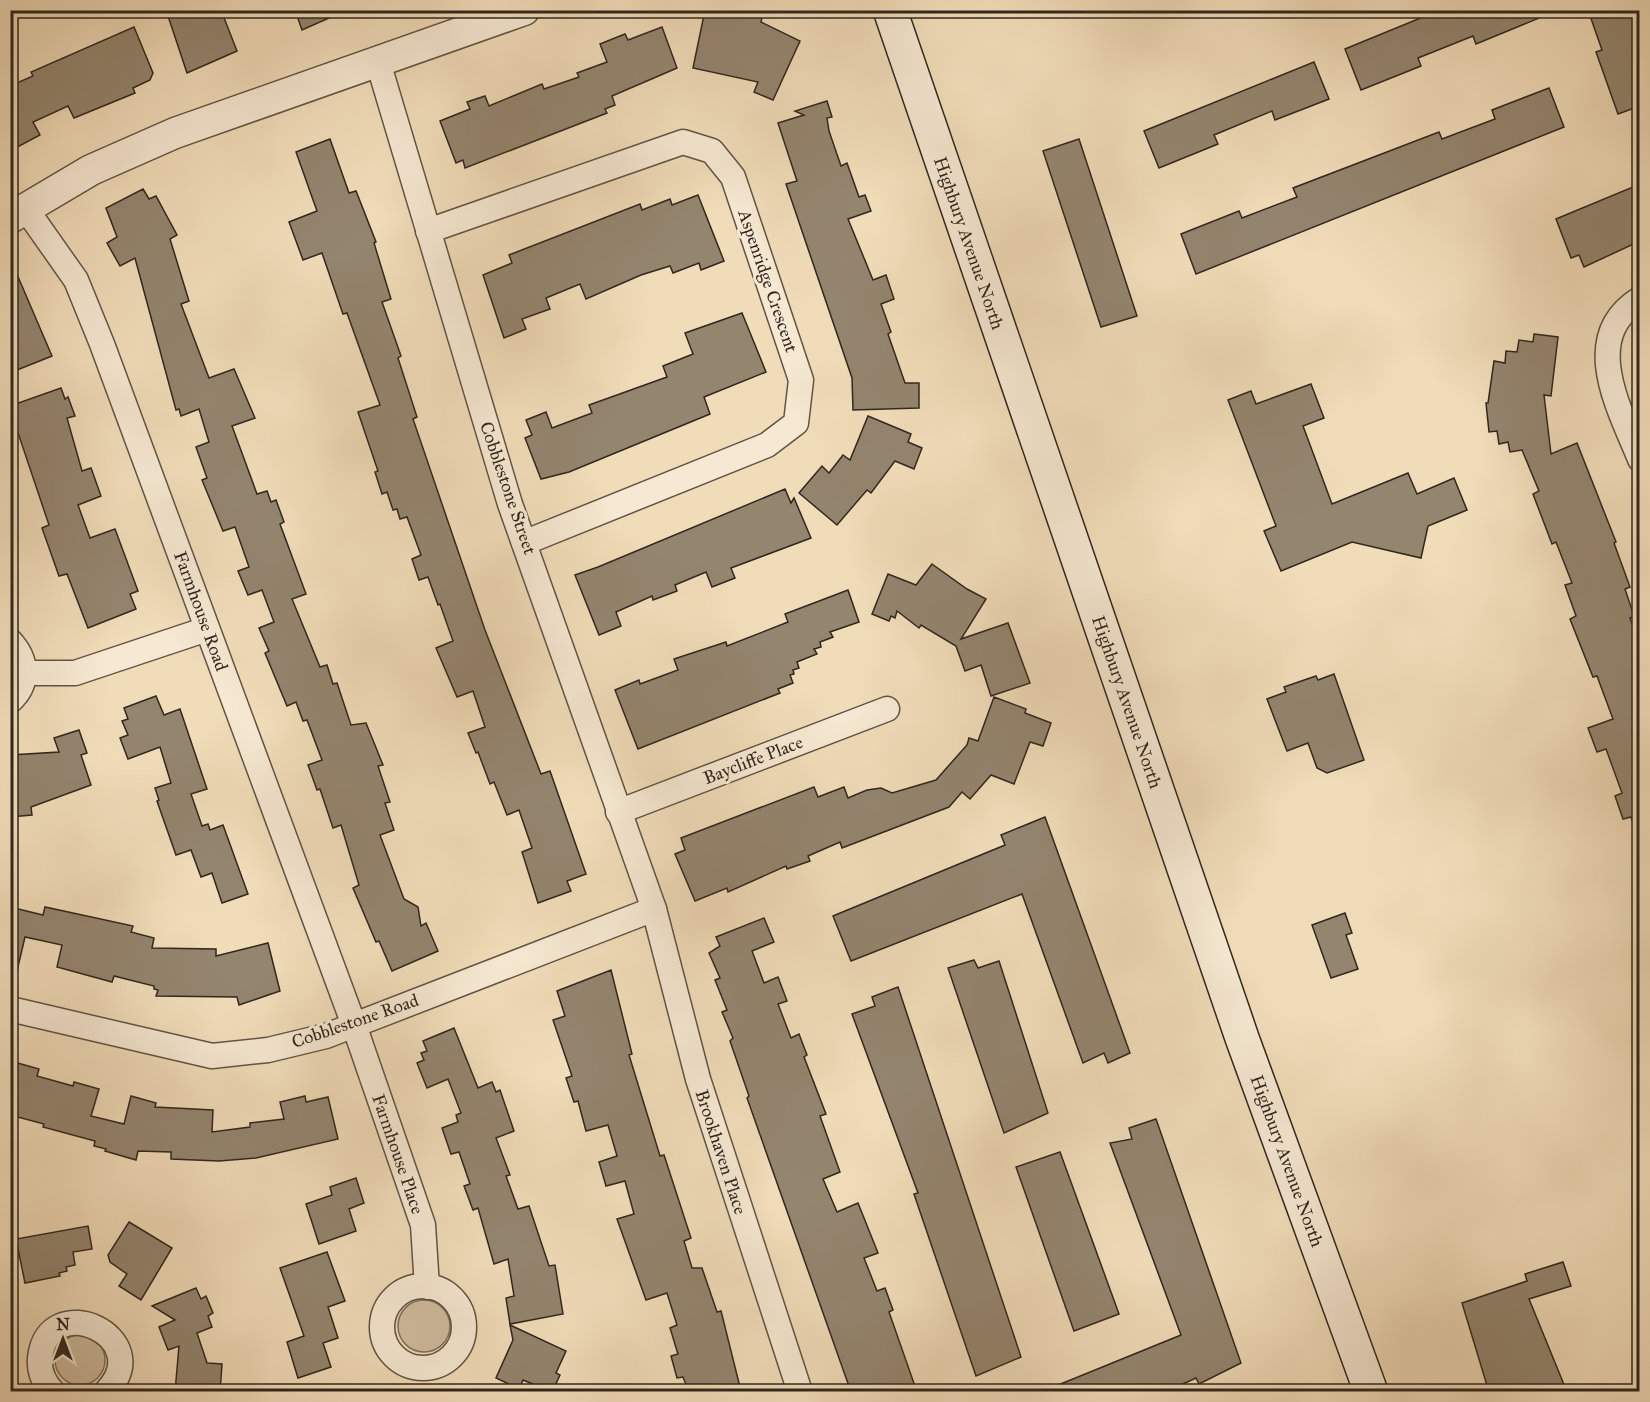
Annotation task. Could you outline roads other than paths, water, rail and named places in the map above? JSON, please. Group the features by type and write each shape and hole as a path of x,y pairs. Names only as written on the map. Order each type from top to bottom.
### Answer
{"main road":[{"name":"Highbury Avenue North","path":"890,10 1242,1038 1371,1392"}],"street":[{"path":"18,213 91,171 175,133 524,10"},
{"name":"Cobblestone Street","path":"378,62 510,504 526,542 618,812 654,909"},
{"name":"Aspenridge Crescent","path":"428,231 683,142 712,151 733,177 801,380 796,423 767,445 526,542"},
{"name":"Farmhouse Road","path":"18,213 76,280 354,1025"},
{"path":"1640,299 1616,319 1607,341 1613,393 1640,459"},
{"path":"25,673 75,674 207,629"},
{"path":"10,641 18,650 25,673 22,685 10,701"},
{"name":"Baycliffe Place","path":"618,812 887,709"},
{"name":"Cobblestone Road","path":"10,1009 212,1056 268,1050 326,1036 654,909"},
{"name":"Brookhaven Place","path":"654,909 698,1079 800,1392"},
{"name":"Farmhouse Place","path":"354,1025 423,1225 427,1287"},
{"path":"53,1392 40,1371 41,1351 52,1334 69,1324 79,1322 101,1329 116,1346 119,1370 115,1381 106,1392"}]}
